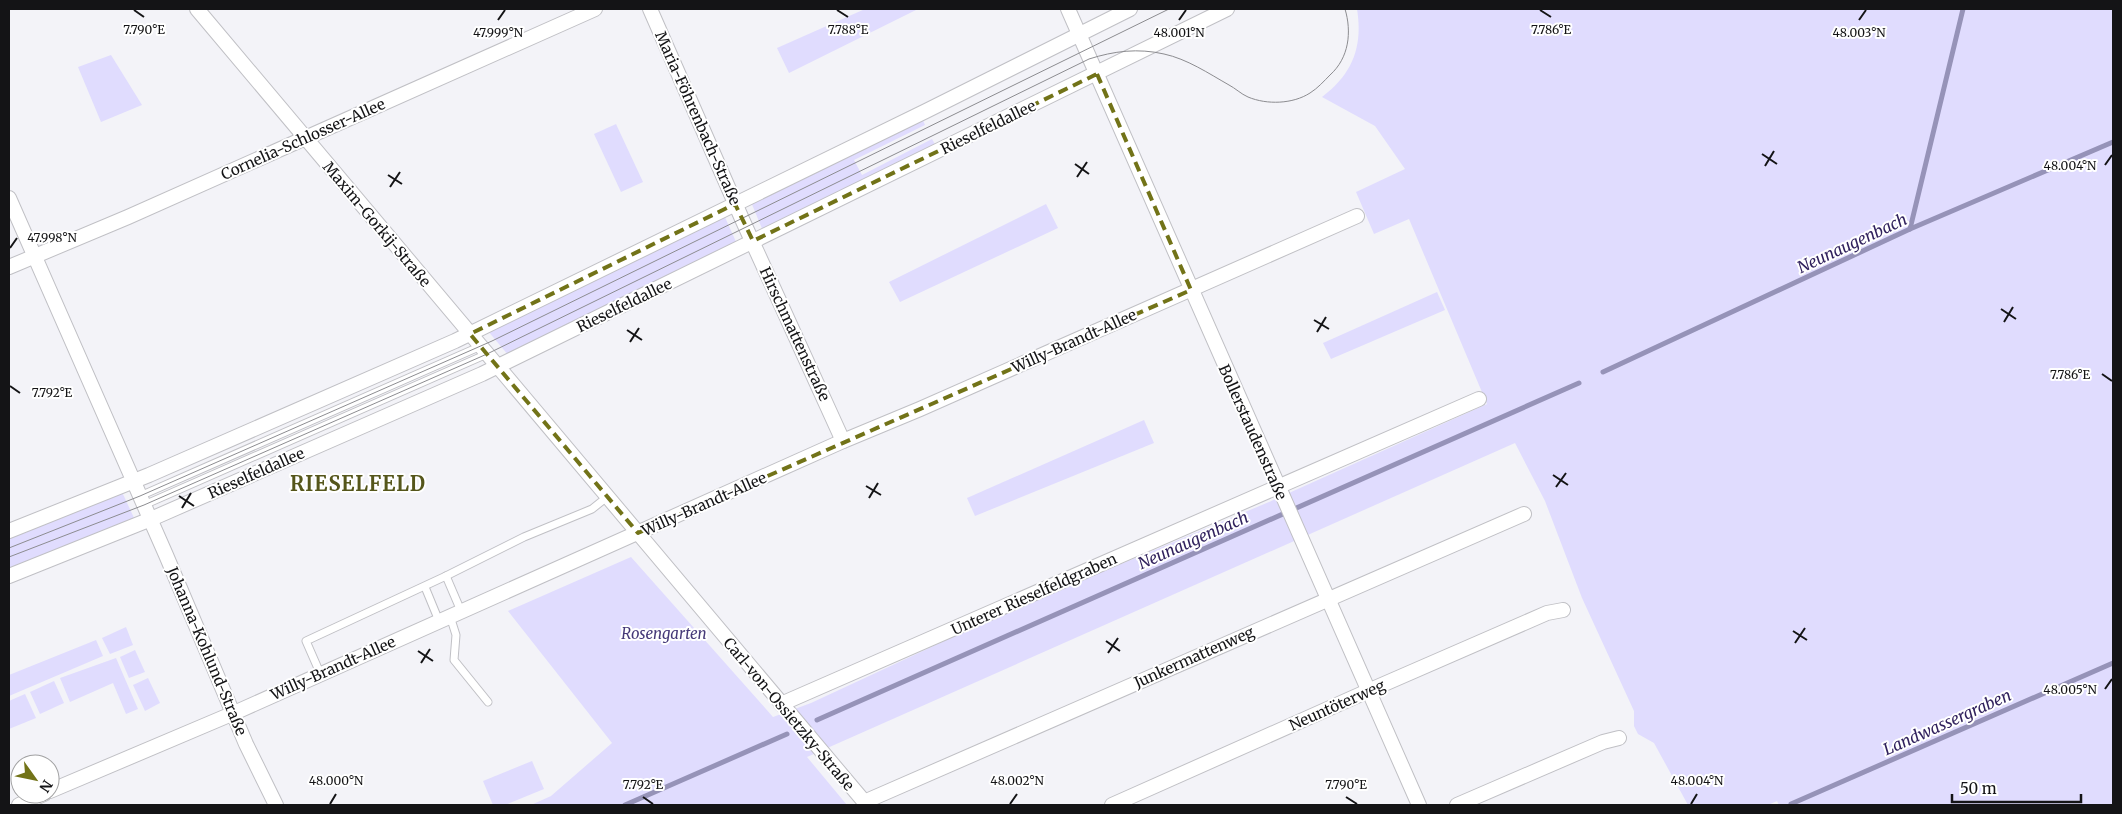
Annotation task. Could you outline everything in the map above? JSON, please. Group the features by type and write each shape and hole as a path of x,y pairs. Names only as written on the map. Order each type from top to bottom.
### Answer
{"street":[{"name":"Maxim-Gorkij-Straße","path":"197,9 484,350"},
{"name":"Cornelia-Schlosser-Allee","path":"9,267 128,217 595,9"},
{"name":"Maria-Föhrenbach-Straße","path":"650,9 745,227"},
{"name":"Bollerstaudenstraße","path":"1068,9 1284,503 1419,805"},
{"path":"9,531 133,481 470,334 1130,9"},
{"name":"Rieselfeldallee","path":"9,576 151,519 498,367 1227,9"},
{"name":"Johanna-Kohlund-Straße","path":"9,198 151,519 246,744 276,805"},
{"name":"Willy-Brandt-Allee","path":"60,787 234,713 843,441 920,409 1357,216"},
{"name":"Hirschmattenstraße","path":"745,227 843,441"},
{"name":"Carl-von-Ossietzky-Straße","path":"484,350 865,804"},
{"name":"Unterer Rieselfeldgraben","path":"781,704 1479,399"},
{"name":"Junkermattenweg","path":"865,804 1327,598 1524,514"},
{"name":"Neuntöterweg","path":"1112,805 1140,800 1368,691 1547,613 1563,610"},
{"path":"1456,805 1603,742 1619,738"}],"lane":[{"path":"142,500 484,350"},
{"path":"320,673 306,641 446,576 524,537 592,509 607,497"},
{"path":"446,576 450,616 456,635 454,660 488,702"},
{"path":"425,586 450,616"}],"highlighted area":[{"path":"1097,74 1191,290 638,533 470,334 735,204 753,241"}],"green space":[{"path":"865,9 918,9 789,73 777,48"},
{"name":"Rosengarten","path":"1357,9 2113,9 2113,805 1779,805 1777,801 1768,805 1688,805 1654,743 1638,734 1634,726 1634,711 1582,598 1545,501 1515,443 807,757 847,805 531,805 551,796 612,743 508,611 631,557 773,717 811,703 1011,610 1269,502 1487,404 1409,219 1374,234 1356,192 1405,169 1375,126 1322,97 1341,79 1353,58 1357,47 1358,35"},
{"path":"111,55 142,105 101,122 78,67"},
{"path":"922,118 925,125 854,160 862,175 932,139 936,146 763,231 751,202"},
{"path":"616,124 643,182 621,192 594,134"},
{"path":"1046,204 1058,228 900,302 889,282"},
{"path":"724,215 737,244 509,356 488,331"},
{"path":"1437,292 1445,310 1331,359 1323,343"},
{"path":"1144,420 1154,443 975,516 967,498"},
{"path":"122,492 135,520 9,569 9,536"},
{"path":"126,627 133,645 110,654 102,638"},
{"path":"96,640 103,656 9,696 9,675"},
{"path":"135,650 145,672 129,678 120,657"},
{"path":"116,658 138,709 126,714 113,683 70,702 60,678"},
{"path":"148,678 160,703 145,711 133,685"},
{"path":"54,681 64,703 40,714 30,692"},
{"path":"25,694 36,718 9,729 9,701"},
{"path":"532,761 544,789 505,805 493,805 483,781"}],"waterway":[{"path":"1910,229 1963,9"},
{"name":"Neunaugenbach","path":"1603,372 1910,229 2113,142"},
{"name":"Neunaugenbach","path":"817,720 1579,383"},
{"name":"Landwassergraben","path":"1791,804 2113,663"},
{"name":"Neunaugenbach","path":"625,805 787,734"}],"tram line":[{"path":"9,548 140,496 492,341 1169,9"},
{"path":"9,557 144,505 487,354 1089,59 1126,51 1154,52 1173,56 1189,63 1255,100 1280,102 1303,97 1321,84 1336,68 1345,53 1348,36 1345,9"}],"district":[{"name":"RIESELFELD","path":"358,483"}]}
